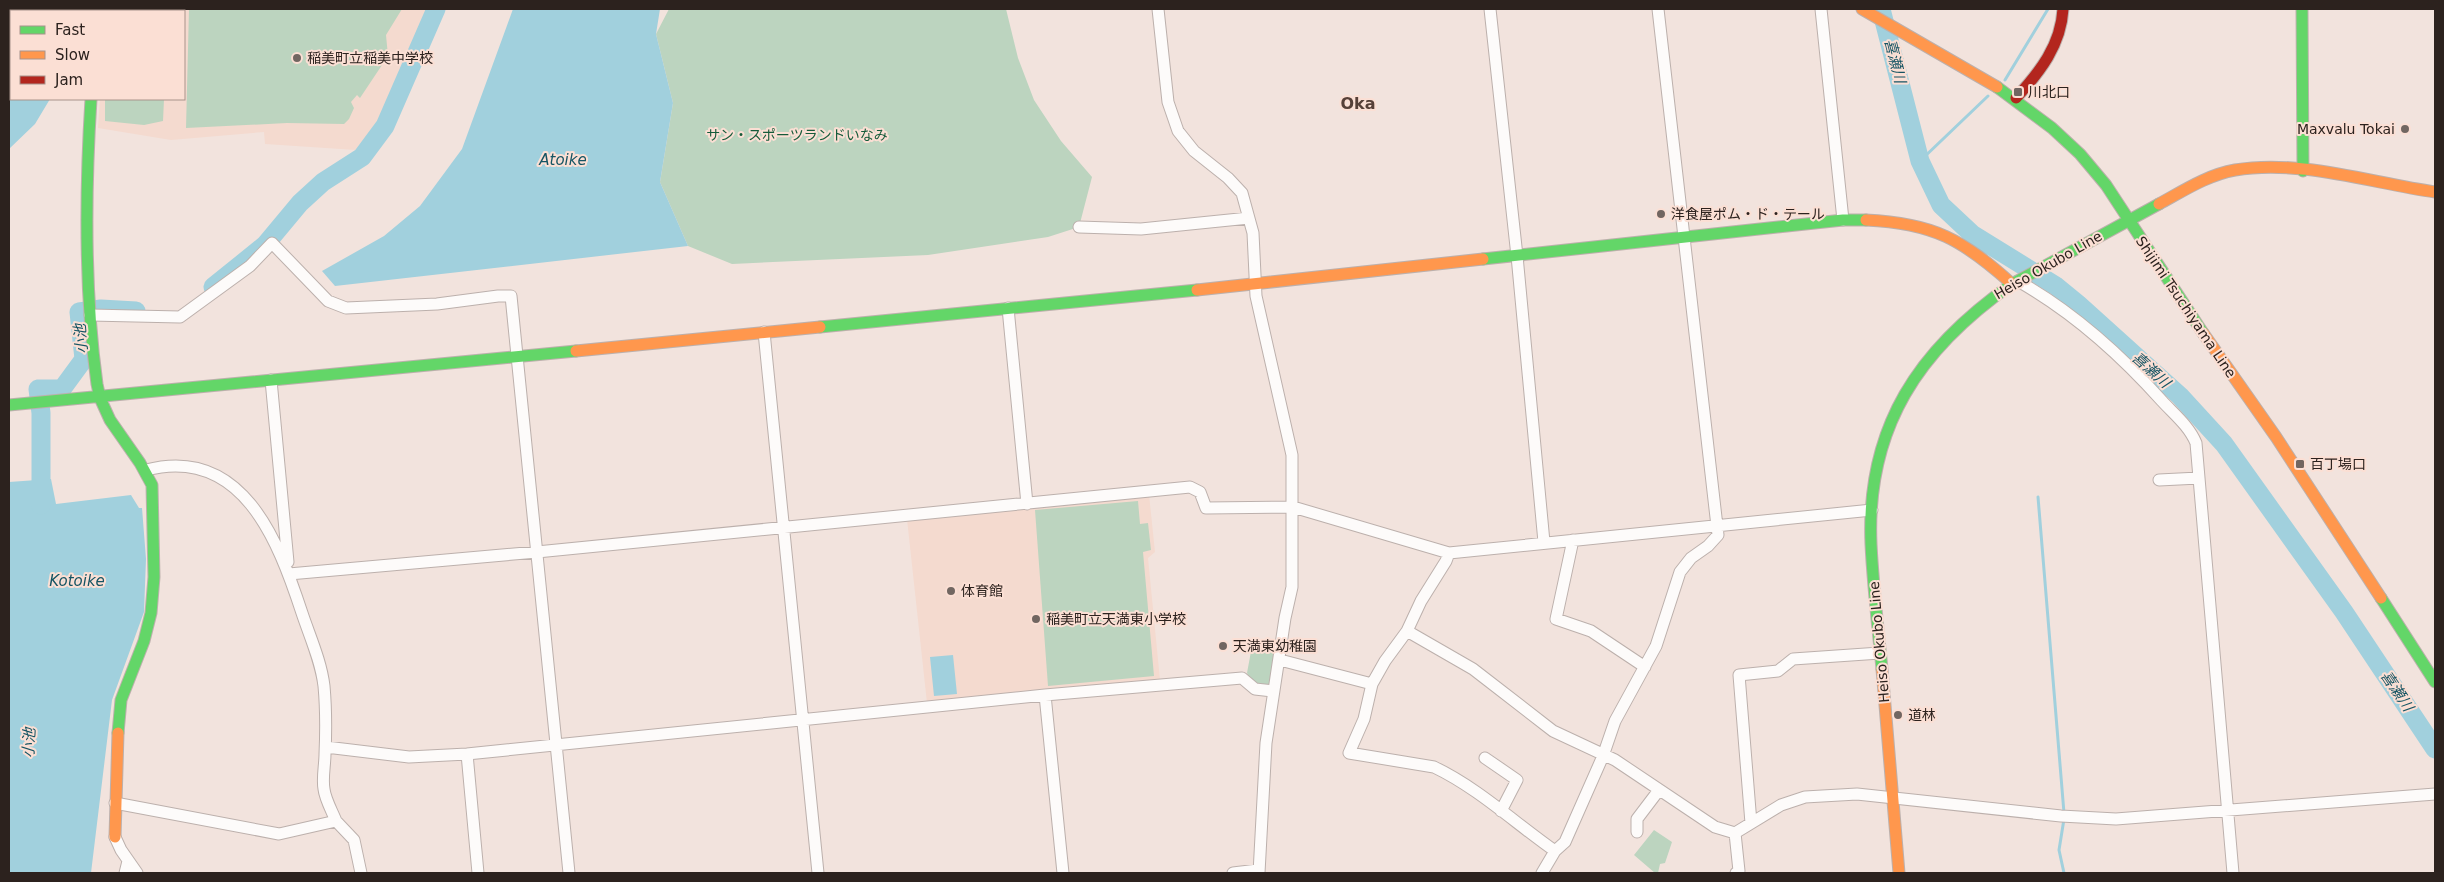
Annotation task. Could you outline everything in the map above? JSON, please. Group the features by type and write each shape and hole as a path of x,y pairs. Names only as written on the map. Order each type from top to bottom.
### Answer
{"street":[{"path":"1158,9 1168,102 1178,131 1194,151 1228,178 1242,193 1253,233 1256,284 1267,348 1292,455 1292,587 1273,691 1266,742 1258,872 1233,873"},
{"path":"1490,9 1518,256 1544,542"},
{"path":"1542,873 1555,851 1564,842 1603,756 1615,721 1656,646 1680,572 1691,558 1708,546 1718,535 1658,9"},
{"path":"1821,9 1843,220"},
{"name":"Shijimi Tsuchiyama Line","path":"1862,9 1977,73 2016,98 2052,127 2087,160 2230,374 2276,437 2435,682"},
{"path":"2016,98 2045,60 2059,35 2063,9"},
{"path":"2302,9 2303,171"},
{"path":"91,100 85,225 90,315 100,398 107,414 146,470 152,485 152,604 146,631 123,691 119,710 115,803 116,837 128,861 137,873"},
{"name":"Heiso Okubo Line","path":"1899,873 1871,544 1872,510 1873,488 1880,450 1898,405 1922,365 1950,333 1982,304 2053,261 2206,179 2234,170 2259,168 2303,171 2435,192"},
{"path":"1079,228 1141,229 1249,218"},
{"path":"9,405 100,398 1256,284 1843,220 1899,222 1945,234 2016,282 2045,296 2126,362 2193,436 2197,449 2233,873"},
{"path":"90,315 180,317 250,266 272,243 328,300 346,308 438,304 511,296 569,873"},
{"path":"1008,308 1027,504"},
{"path":"764,332 784,526 801,721 818,873"},
{"path":"271,380 289,574"},
{"path":"146,470 163,466 188,465 221,476 250,503 280,551 319,662 324,686 326,747 324,789 336,821 354,840 361,873"},
{"path":"2159,480 2199,478"},
{"path":"289,574 537,552 784,526 1027,504 1190,486 1200,492 1206,508 1293,507 1449,553 1716,524 1872,510"},
{"path":"1573,540 1573,548 1556,619 1591,631 1645,667"},
{"path":"1449,553 1421,601 1407,631 1385,661 1372,684 1364,719 1349,752 1434,767 1478,792 1555,851"},
{"path":"1407,631 1474,669 1553,731 1615,760 1715,827 1735,833"},
{"path":"1750,823 1738,675 1778,671 1793,659 1880,654"},
{"path":"1280,660 1372,684"},
{"path":"326,747 409,757 467,754 1045,695 1242,678 1255,689 1273,691"},
{"path":"1045,695 1063,873"},
{"path":"467,754 478,873"},
{"path":"1485,758 1517,780 1501,811"},
{"path":"1637,832 1637,820 1659,790"},
{"path":"1735,833 1780,805 1805,797 1857,794 2061,816 2116,819 2433,794"},
{"path":"115,803 279,834 336,821"},
{"path":"1735,833 1739,871 1736,873"},
{"path":"124,873 128,861"}],"shaded area":[{"name":"稲美町立稲美中学校","path":"431,9 386,110 356,150 265,144 264,132 171,140 98,128 100,100 185,100 185,10 106,10"},
{"name":"稲美町立天満東小学校","path":"1149,494 1155,552 1148,558 1160,680 927,703 907,519"}],"green space":[{"name":"稲美町立稲美中学校","path":"189,9 402,9 386,35 388,56 360,98 357,95 351,102 354,108 349,119 344,124 287,123 186,128"},
{"name":"サン・スポーツランドいなみ","path":"669,9 1006,9 1018,58 1034,100 1061,141 1092,177 1079,227 1048,237 928,255 732,264 688,246 660,182 673,103 656,34"},
{"path":"105,100 164,100 163,121 144,125 105,121"},
{"path":"1138,501 1140,524 1148,523 1151,550 1143,552 1154,676 1048,686 1035,510"},
{"path":"1252,646 1277,647 1272,686 1257,684 1247,673"},
{"path":"1654,830 1672,842 1665,863 1660,864 1658,873 1655,873 1634,855"}],"water":[{"name":"Atoike","path":"513,9 660,9 656,34 673,103 660,182 688,246 335,286 322,271 384,236 420,206 462,149"},
{"path":"9,28 10,100 49,100 35,124 9,149"},
{"name":"Kotoike","path":"51,479 56,504 131,495 139,508 142,508 146,559 144,612 112,700 91,873 9,873 9,482"},
{"path":"953,655 957,694 934,696 930,657"}],"waterway":[{"name":"小池","path":"213,287 265,245 300,203 323,182 362,157 385,126 436,9"},
{"name":"喜瀬川","path":"1881,9 1920,161 1941,205 1972,234 2056,286 2078,304 2180,396 2224,444 2344,612 2435,749"},
{"path":"2005,80 2048,9"},
{"path":"1920,161 1988,96"},
{"name":"小池","path":"41,505 41,413 38,389 62,389 84,359 79,312 101,309 136,311"},
{"path":"2038,497 2064,813"},
{"path":"2064,819 2059,850 2064,873"}],"traffic: fast":[{"path":"2302,9 2303,171"},
{"path":"1997,87 2052,128 2080,154 2106,185 2203,333"},
{"path":"91,100 87,242 90,313 97,384 100,398 110,420 140,463 152,485 154,577 151,613 144,641 121,700 118,733"},
{"path":"1882,669 1871,544 1872,502 1878,463 1889,427 1905,394 1925,364 1950,336 1979,309 2012,284 2159,204"},
{"path":"1483,259 1843,220 1866,220"},
{"path":"820,327 1197,290"},
{"path":"9,405 576,351"},
{"path":"2381,598 2435,682"}],"traffic: slow":[{"path":"1862,9 1997,87"},
{"path":"2159,204 2196,184 2225,172 2260,167 2310,170 2435,192"},
{"path":"1866,220 1911,225 1946,237 1978,256 2012,284"},
{"path":"1197,290 1483,259"},
{"path":"576,351 820,327"},
{"path":"2203,333 2276,437 2381,598"},
{"path":"1882,669 1899,873"},
{"path":"115,837 118,733"}],"traffic: jam":[{"path":"2016,98 2041,68 2054,46 2063,9"}],"place":[{"name":"稲美町立稲美中学校","path":"297,58"},
{"name":"川北口","path":"2018,92"},
{"name":"Maxvalu Tokai","path":"2405,129"},
{"name":"洋食屋ポム・ド・テール","path":"1661,214"},
{"name":"百丁場口","path":"2300,464"},
{"name":"体育館","path":"951,591"},
{"name":"稲美町立天満東小学校","path":"1036,619"},
{"name":"天満東幼稚園","path":"1223,646"},
{"name":"道林","path":"1898,715"}],"district":[{"name":"Oka","path":"1358,103"}]}
